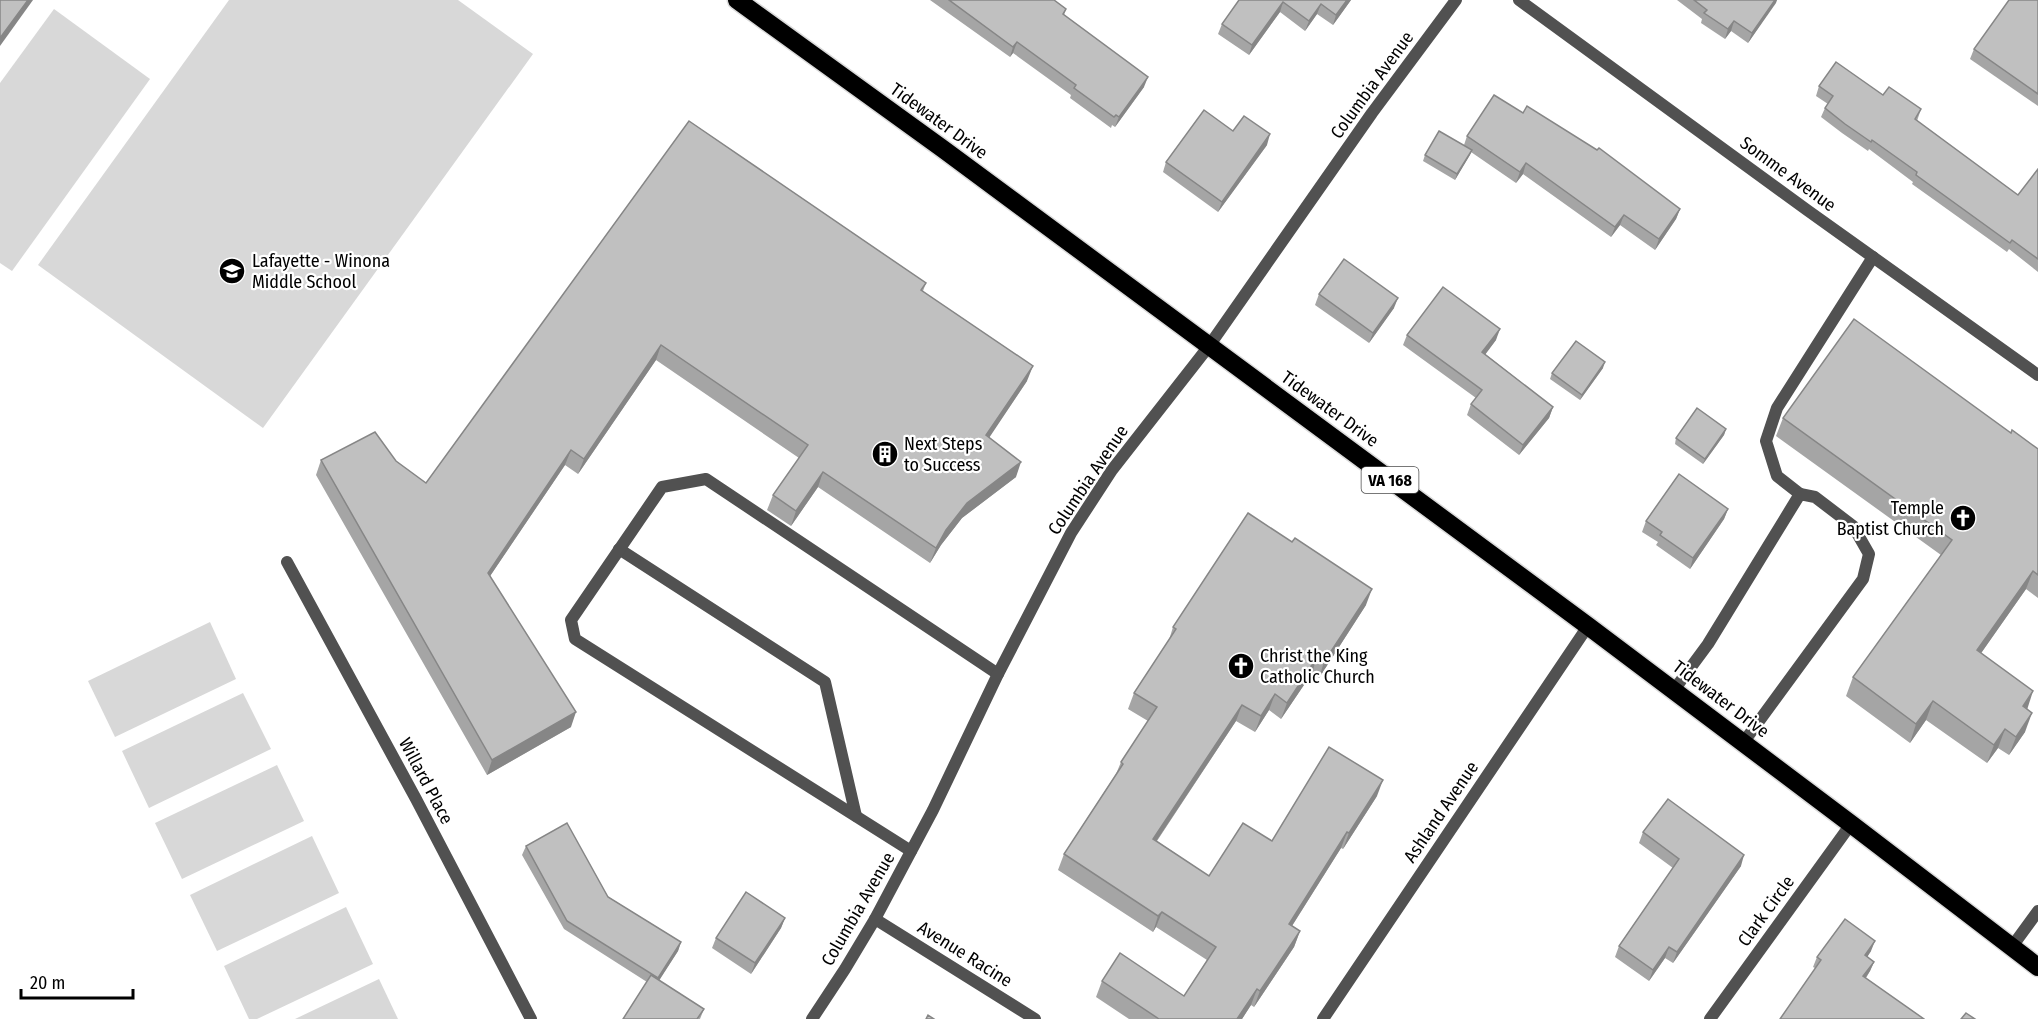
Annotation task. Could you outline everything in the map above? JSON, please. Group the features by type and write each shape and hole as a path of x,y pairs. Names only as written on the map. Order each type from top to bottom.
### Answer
{"highway":[{"name":"Tidewater Drive","path":"737,0 943,149 1588,626 2038,968"}],"street":[{"name":"Columbia Avenue","path":"812,1019 875,919 933,810 998,674 1077,524 1112,470 1209,346 1456,0"},
{"name":"Somme Avenue","path":"1519,0 2038,375"},
{"path":"1743,742 1863,579 1869,554 1853,526 1815,497 1800,494 1777,476 1766,441 1777,408 1874,257"},
{"path":"911,851 576,639 571,620 662,487 706,479 998,674"},
{"path":"1674,690 1708,644 1800,494"},
{"path":"619,549 825,682 856,816"},
{"name":"Willard Place","path":"287,561 416,799 531,1019"},
{"name":"Ashland Avenue","path":"1323,1019 1588,626"},
{"name":"Clark Circle","path":"1710,1019 1851,824"},
{"path":"2011,948 2038,911"},
{"name":"Avenue Racine","path":"875,919 1035,1019"}],"shaded area":[{"path":"229,0 458,0 533,54 263,428 38,265"},
{"path":"54,9 150,79 12,271 0,263 0,83"},
{"path":"210,622 236,679 115,737 88,681"},
{"path":"243,693 271,749 149,808 122,751"},
{"path":"277,765 304,821 182,879 155,823"},
{"path":"312,836 339,893 217,951 190,895"},
{"path":"346,907 373,964 257,1019 249,1019 224,966"},
{"path":"379,979 398,1019 295,1019"}],"building":[{"path":"0,0 28,0 0,38"},
{"path":"949,0 1054,0 1066,9 1063,14 1148,77 1119,117 1116,115 1114,117 1074,88 1076,85 1017,42 1013,47"},
{"path":"1239,0 1347,0 1336,15 1321,4 1309,21 1283,2 1252,45 1222,24"},
{"path":"1694,0 1775,0 1752,33 1734,21 1728,29 1704,13 1707,10"},
{"path":"2009,0 2038,0 2038,94 1974,49"},
{"path":"1836,62 1883,95 1889,87 1921,109 1915,119 2018,195 2038,169 2038,259 2012,240 2010,243 1916,175 1917,172 1825,108 1833,96 1819,86"},
{"path":"1494,95 1523,113 1527,106 1597,150 1599,148 1680,209 1659,239 1624,215 1615,227 1526,163 1520,172 1467,136"},
{"path":"1204,110 1233,131 1244,116 1270,134 1222,202 1166,162"},
{"name":"Next Steps to Success","path":"689,121 926,283 921,290 1033,366 986,435 1021,462 967,503 946,530 936,548 823,472 796,511 773,495 808,445 661,345 584,459 571,450 488,573 576,712 492,760 321,460 375,432 396,461 426,483"},
{"path":"1439,131 1472,150 1457,174 1425,155"},
{"path":"1344,259 1398,298 1373,333 1319,294"},
{"path":"1443,287 1500,329 1482,352 1553,407 1523,445 1471,404 1482,390 1407,335"},
{"name":"Temple Baptist Church","path":"1854,319 2011,433 2012,430 2038,449 2038,575 2033,571 1977,650 2033,691 2023,706 2032,713 2016,737 2005,729 1994,745 1933,701 1916,724 1853,677 1952,540 1783,418"},
{"path":"1576,341 1605,362 1582,395 1552,373"},
{"path":"1697,408 1726,429 1705,459 1676,438"},
{"path":"1679,474 1728,509 1693,558 1660,535 1662,532 1646,521"},
{"path":"1248,513 1292,542 1295,538 1372,589 1324,662 1317,657 1287,703 1275,694 1261,716 1242,705 1153,839 1209,876 1243,823 1272,841 1329,747 1383,780 1289,924 1300,931 1260,991 1257,989 1237,1019 1159,1019 1102,981 1120,953 1184,996 1216,947 1162,912 1158,916 1064,854 1157,707 1134,693 1176,629 1173,627"},
{"path":"1668,799 1744,855 1677,952 1669,947 1653,970 1619,946 1679,859 1643,832"},
{"path":"567,823 608,897 681,942 658,978 567,921 526,846"},
{"path":"746,892 785,918 755,963 716,938"},
{"path":"1845,919 1875,941 1865,955 1874,962 1863,976 1924,1019 1780,1019 1821,960 1817,957"},
{"path":"651,975 704,1009 697,1019 623,1019"},
{"path":"1966,1013 1975,1019 1961,1019"}],"place":[{"name":"Lafayette - Winona Middle School","path":"232,271"},
{"name":"Next Steps to Success","path":"885,454"},
{"name":"Temple Baptist Church","path":"1963,518"},
{"name":"Christ the King Catholic Church","path":"1241,666"}]}
